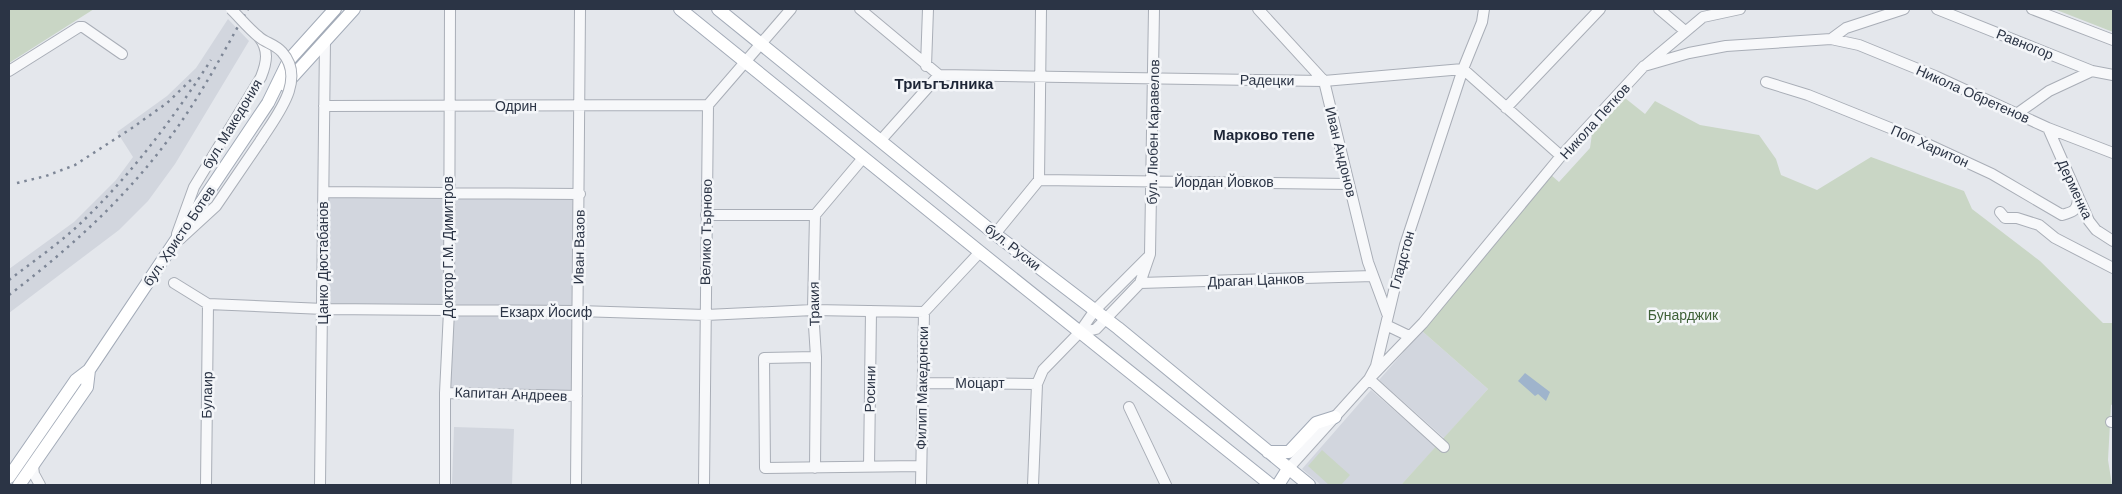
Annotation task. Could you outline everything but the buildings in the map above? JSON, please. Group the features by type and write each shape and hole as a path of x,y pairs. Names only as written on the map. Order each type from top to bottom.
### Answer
{"main road":[{"name":"бул. Христо Ботев","path":"9,477 76,380 89,370 268,103 289,60 335,9"},
{"name":"бул. Христо Ботев","path":"268,103 354,9"},
{"name":"бул. Руски","path":"680,9 1079,333 1271,485"},
{"name":"бул. Руски","path":"718,9 995,234 1095,310 1309,485"},
{"name":"бул. Христо Ботев","path":"20,485 87,387 89,370"},
{"path":"1268,452 1289,452 1316,423 1335,417"},
{"name":"Гладстон","path":"1278,485 1288,469"}],"street":[{"path":"173,244 216,206 261,140 287,97 291,82 286,58 274,45 259,37 231,9"},
{"name":"Доктор Г.М. Димитров","path":"445,485 450,9"},
{"name":"Иван Вазов","path":"576,485 580,194 580,9"},
{"path":"708,106 790,9"},
{"path":"860,9 939,75 881,140"},
{"path":"926,66 928,9"},
{"path":"995,234 1039,180 1041,9"},
{"name":"бул. Любен Каравелов","path":"1079,333 1096,329 1140,283 1150,254 1153,182 1154,9"},
{"name":"Иван Андонов","path":"1262,9 1324,81 1373,276 1387,320"},
{"name":"Гладстон","path":"1288,469 1369,379 1376,366 1405,245 1463,69 1482,22 1484,9"},
{"path":"1482,22 1491,9"},
{"path":"1506,108 1600,9"},
{"path":"1659,9 1685,31"},
{"name":"Никола Петков","path":"1369,379 1429,316 1561,156 1644,66 1703,17 1740,9"},
{"path":"1644,66 1689,53 1726,46 1831,39 1846,28 1904,9"},
{"name":"Равногор","path":"1937,9 2092,71 2113,75"},
{"path":"2032,9 2113,40"},
{"path":"9,71 79,27 83,27 122,54"},
{"name":"бул. Македония","path":"173,244 194,187 262,77 266,52 265,44 259,37"},
{"name":"Никола Обретенов","path":"1831,39 1858,45 1935,76 2048,128 2113,153"},
{"name":"Цанко Дюстабанов","path":"320,485 324,309 325,40"},
{"path":"1463,69 1561,156"},
{"name":"Радецки","path":"939,75 1324,81 1463,69"},
{"path":"2018,113 2049,91 2092,71"},
{"name":"Поп Харитон","path":"1766,82 1808,95 1910,136 1992,174 2062,215 2074,212 2078,207 2078,199"},
{"name":"Одрин","path":"324,106 708,106"},
{"name":"Велико Търново","path":"704,485 708,106"},
{"name":"Дерменка","path":"2048,128 2078,199 2096,230 2113,240"},
{"path":"706,215 815,215 863,158"},
{"name":"Йордан Йовков","path":"1039,180 1254,181 1349,184"},
{"path":"324,192 580,194"},
{"path":"2000,212 2005,218 2017,218 2039,225 2055,238 2113,268"},
{"name":"Тракия","path":"815,215 813,310 816,357 815,468"},
{"name":"Филип Македонски","path":"921,485 924,312 980,252"},
{"path":"1033,485 1037,384 1043,370 1079,333 1095,310 1150,254"},
{"name":"Драган Цанков","path":"1140,283 1373,276"},
{"name":"Екзарх Йосиф","path":"174,283 208,304 324,309 578,311 706,315 813,310 924,312"},
{"name":"Булаир","path":"206,485 208,304"},
{"name":"Росини","path":"869,467 871,311"},
{"path":"1387,320 1409,336"},
{"path":"816,357 764,358 765,468 920,466"},
{"path":"1369,379 1444,447"},
{"name":"Моцарт","path":"922,383 1037,384"},
{"name":"Капитан Андреев","path":"445,392 577,396"},
{"path":"1129,408 1166,485"},
{"path":"33,466 34,474 40,485"}],"shaded area":[{"path":"228,19 249,41 175,164 148,201 119,230 9,313 9,269 74,222 116,180 133,157 117,132 167,96 196,68"},
{"path":"324,192 580,194 577,396 445,393 448,311 324,309"},
{"path":"1422,331 1488,389 1444,438 1379,380"},
{"path":"1371,390 1436,447 1401,485 1321,485 1302,469"},
{"path":"454,427 514,429 512,485 452,485"}],"green space":[{"path":"9,9 94,9 9,63"},
{"path":"2054,9 2113,9 2113,32"},
{"name":"Бунарджик","path":"1625,98 1645,114 1655,101 1700,125 1759,135 1776,159 1781,175 1817,190 1871,157 1964,191 1972,209 2040,261 2103,323 2113,323 2113,404 2111,405 2108,460 2112,485 1401,485 1488,389 1422,331 1551,175 1559,182 1590,148 1592,134"},
{"path":"1322,450 1350,475 1341,485 1329,485 1308,466"}],"water":[{"path":"1525,373 1550,392 1546,401 1538,394 1535,396 1518,381"}],"railway":[{"path":"9,295 86,231 110,208 154,159 193,104 248,9"},
{"path":"9,280 68,235 121,182 153,143 211,60"},
{"path":"17,183 46,176 75,165 167,103 194,77"}],"district":[{"name":"Триъгълника","path":"944,84"},
{"name":"Марково тепе","path":"1264,135"}]}
